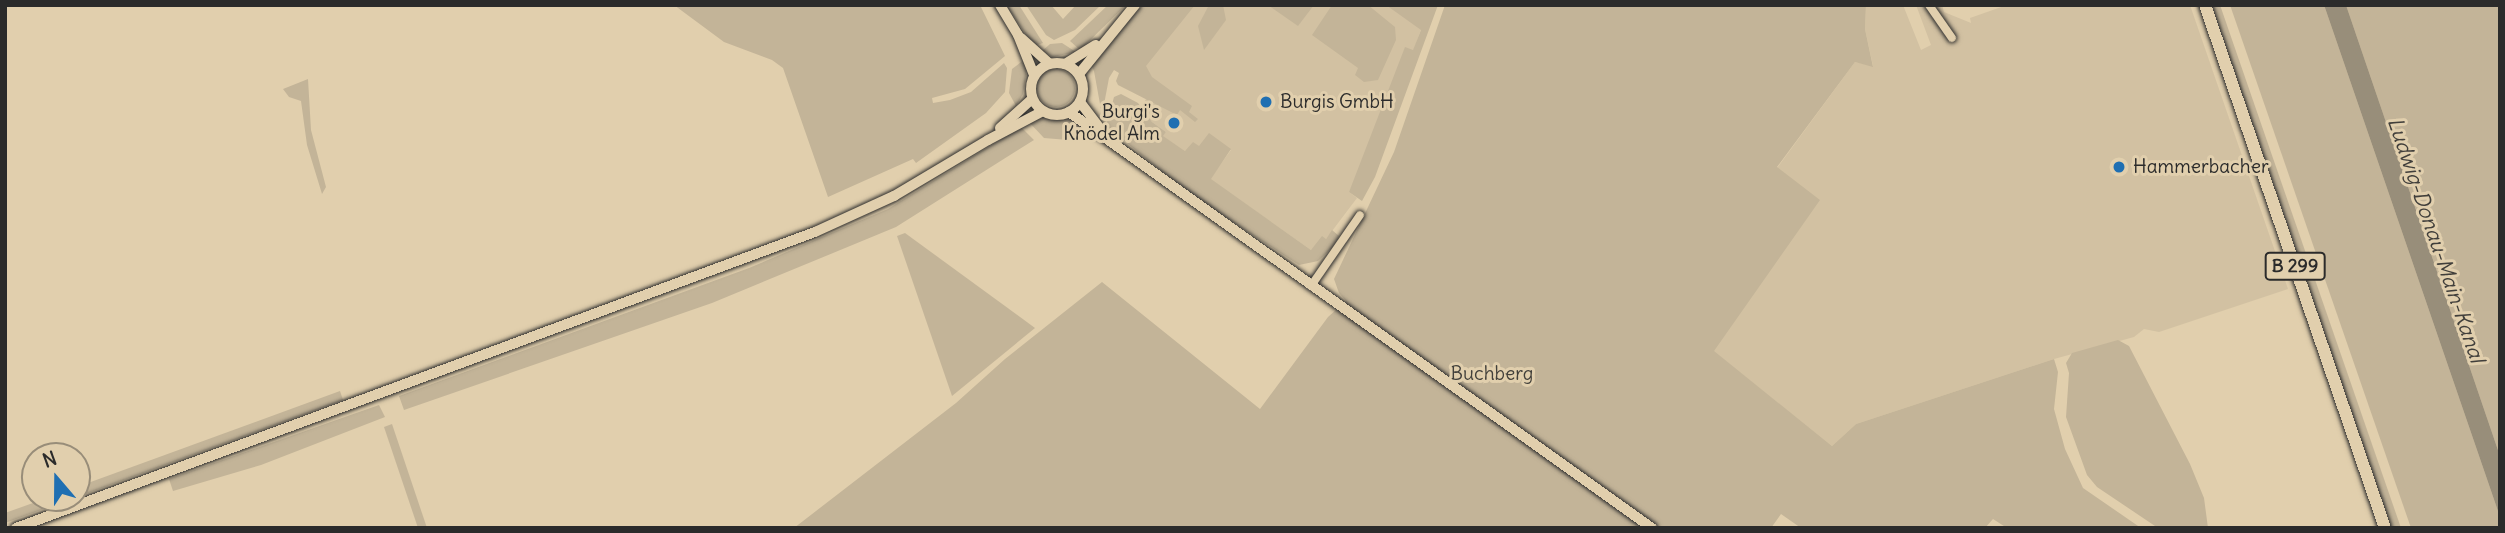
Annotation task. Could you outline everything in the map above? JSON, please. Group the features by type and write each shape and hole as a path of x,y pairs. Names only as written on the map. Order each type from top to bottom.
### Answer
{"main road":[{"path":"1079,74 1107,36 1135,5"},
{"name":"B 299","path":"2205,5 2385,528"},
{"path":"1066,64 1079,74 1083,87 1080,102 1069,112 1056,115 1043,111 1032,99 1030,87 1034,75 1049,64 1066,64 1107,36"},
{"path":"988,140 1032,99"},
{"path":"16,528 785,244 886,200 1043,111"}],"street":[{"path":"1000,5 1018,35 1034,75"},
{"path":"1929,5 1952,38"},
{"path":"1018,35 1049,64"},
{"path":"1080,102 1113,144"},
{"path":"1069,112 1652,528"},
{"path":"1311,286 1360,215"}],"shaded area":[{"path":"1184,5 1430,5 1390,114 1349,192 1357,198 1326,239 1311,250 1210,179 1231,150 1199,146 1185,151 1162,136 1166,132 1152,122 1141,107 1155,85 1132,69"},
{"path":"1866,5 1903,5 1921,50 1931,45 1916,5 1942,5 1944,12 1971,23 1970,18 2007,5 2190,5 2288,289 2159,332 2144,329 2134,337 2054,359 1856,424 1832,446 1713,351 1819,200 1777,168 1855,62 1873,66 1865,29"},
{"path":"2324,5 2346,5 2500,456 2500,517"}],"green space":[{"path":"674,5 980,5 1005,56 965,89 932,98 933,103 971,92 1004,63 1007,68 1005,92 986,113 916,163 913,159 828,197 783,68 772,60 724,42"},
{"path":"1006,5 1019,5 1043,43 1034,46"},
{"path":"1026,5 1051,5 1063,19 1076,5 1101,5 1075,30 1054,40 1046,35"},
{"path":"1108,5 1126,5 1080,50 1070,41"},
{"path":"1143,5 1195,5 1146,66 1152,77 1192,106 1189,112 1198,119 1195,122 1180,110 1177,115 1118,85 1116,81 1119,73 1114,70 1109,78 1102,115 1090,63"},
{"path":"1209,5 1223,5 1226,20 1204,50 1198,26"},
{"path":"1268,5 1314,5 1298,26"},
{"path":"1332,5 1368,5 1395,27 1396,40 1378,80 1364,82 1355,75 1358,68 1312,35"},
{"path":"1386,5 1438,5 1375,177 1362,201 1349,192 1405,47 1413,50 1421,30"},
{"name":"Buchberg","path":"1445,5 1866,5 1865,29 1873,67 1855,62 1777,167 1820,200 1714,351 1832,446 1856,424 2054,359 2058,372 2054,409 2065,449 2083,488 2141,528 2007,528 1993,519 1985,528 1801,528 1781,514 1771,528 794,528 956,403 1005,359 1102,282 1260,409 1328,317 1346,301 1339,293 1334,279 1394,152"},
{"path":"2211,5 2220,5 2401,528 2391,528"},
{"path":"2230,5 2324,5 2500,517 2500,528 2411,528"},
{"path":"2346,5 2500,5 2500,456"},
{"path":"1062,43 1076,52 1053,57 1042,51 1050,44"},
{"path":"1025,59 1027,68 1023,94 1016,106 1009,93 1012,69"},
{"path":"1056,69 1069,75 1075,88 1069,101 1056,107 1043,101 1037,88 1043,75"},
{"path":"308,79 311,130 326,187 322,194 307,145 301,101 289,97 283,89"},
{"path":"1121,94 1138,103 1152,122 1166,132 1163,136 1185,151 1193,142 1199,146 1209,133 1231,149 1211,179 1311,250 1322,236 1326,239 1332,230 1339,236 1337,243 1318,261 1299,265 1190,194 1106,126 1114,97"},
{"path":"1041,117 1067,119 1084,128 1083,135 1068,140 1044,138 1028,121"},
{"path":"1021,127 1034,140 896,227 712,303 404,410 399,396 749,268 888,209"},
{"path":"905,233 1035,328 952,396 897,236"},
{"path":"2118,340 2129,346 2190,464 2204,498 2208,528 2158,528 2097,487 2087,475 2066,417 2069,373 2066,363 2072,353"},
{"path":"340,391 343,400 91,492 91,482"},
{"path":"379,405 385,417 261,465 173,491 169,479"},
{"path":"392,424 427,528 418,528 384,427"},
{"path":"21,507 21,512 35,512 5,523 5,513"}],"place":[{"name":"Burgis GmbH","path":"1266,102"},
{"name":"Burgi's Knödel Alm","path":"1174,123"},
{"name":"Hammerbacher","path":"2119,167"}],"water label":[{"name":"Ludwig-Donau-Main-Kanal","path":"2436,240"}]}
